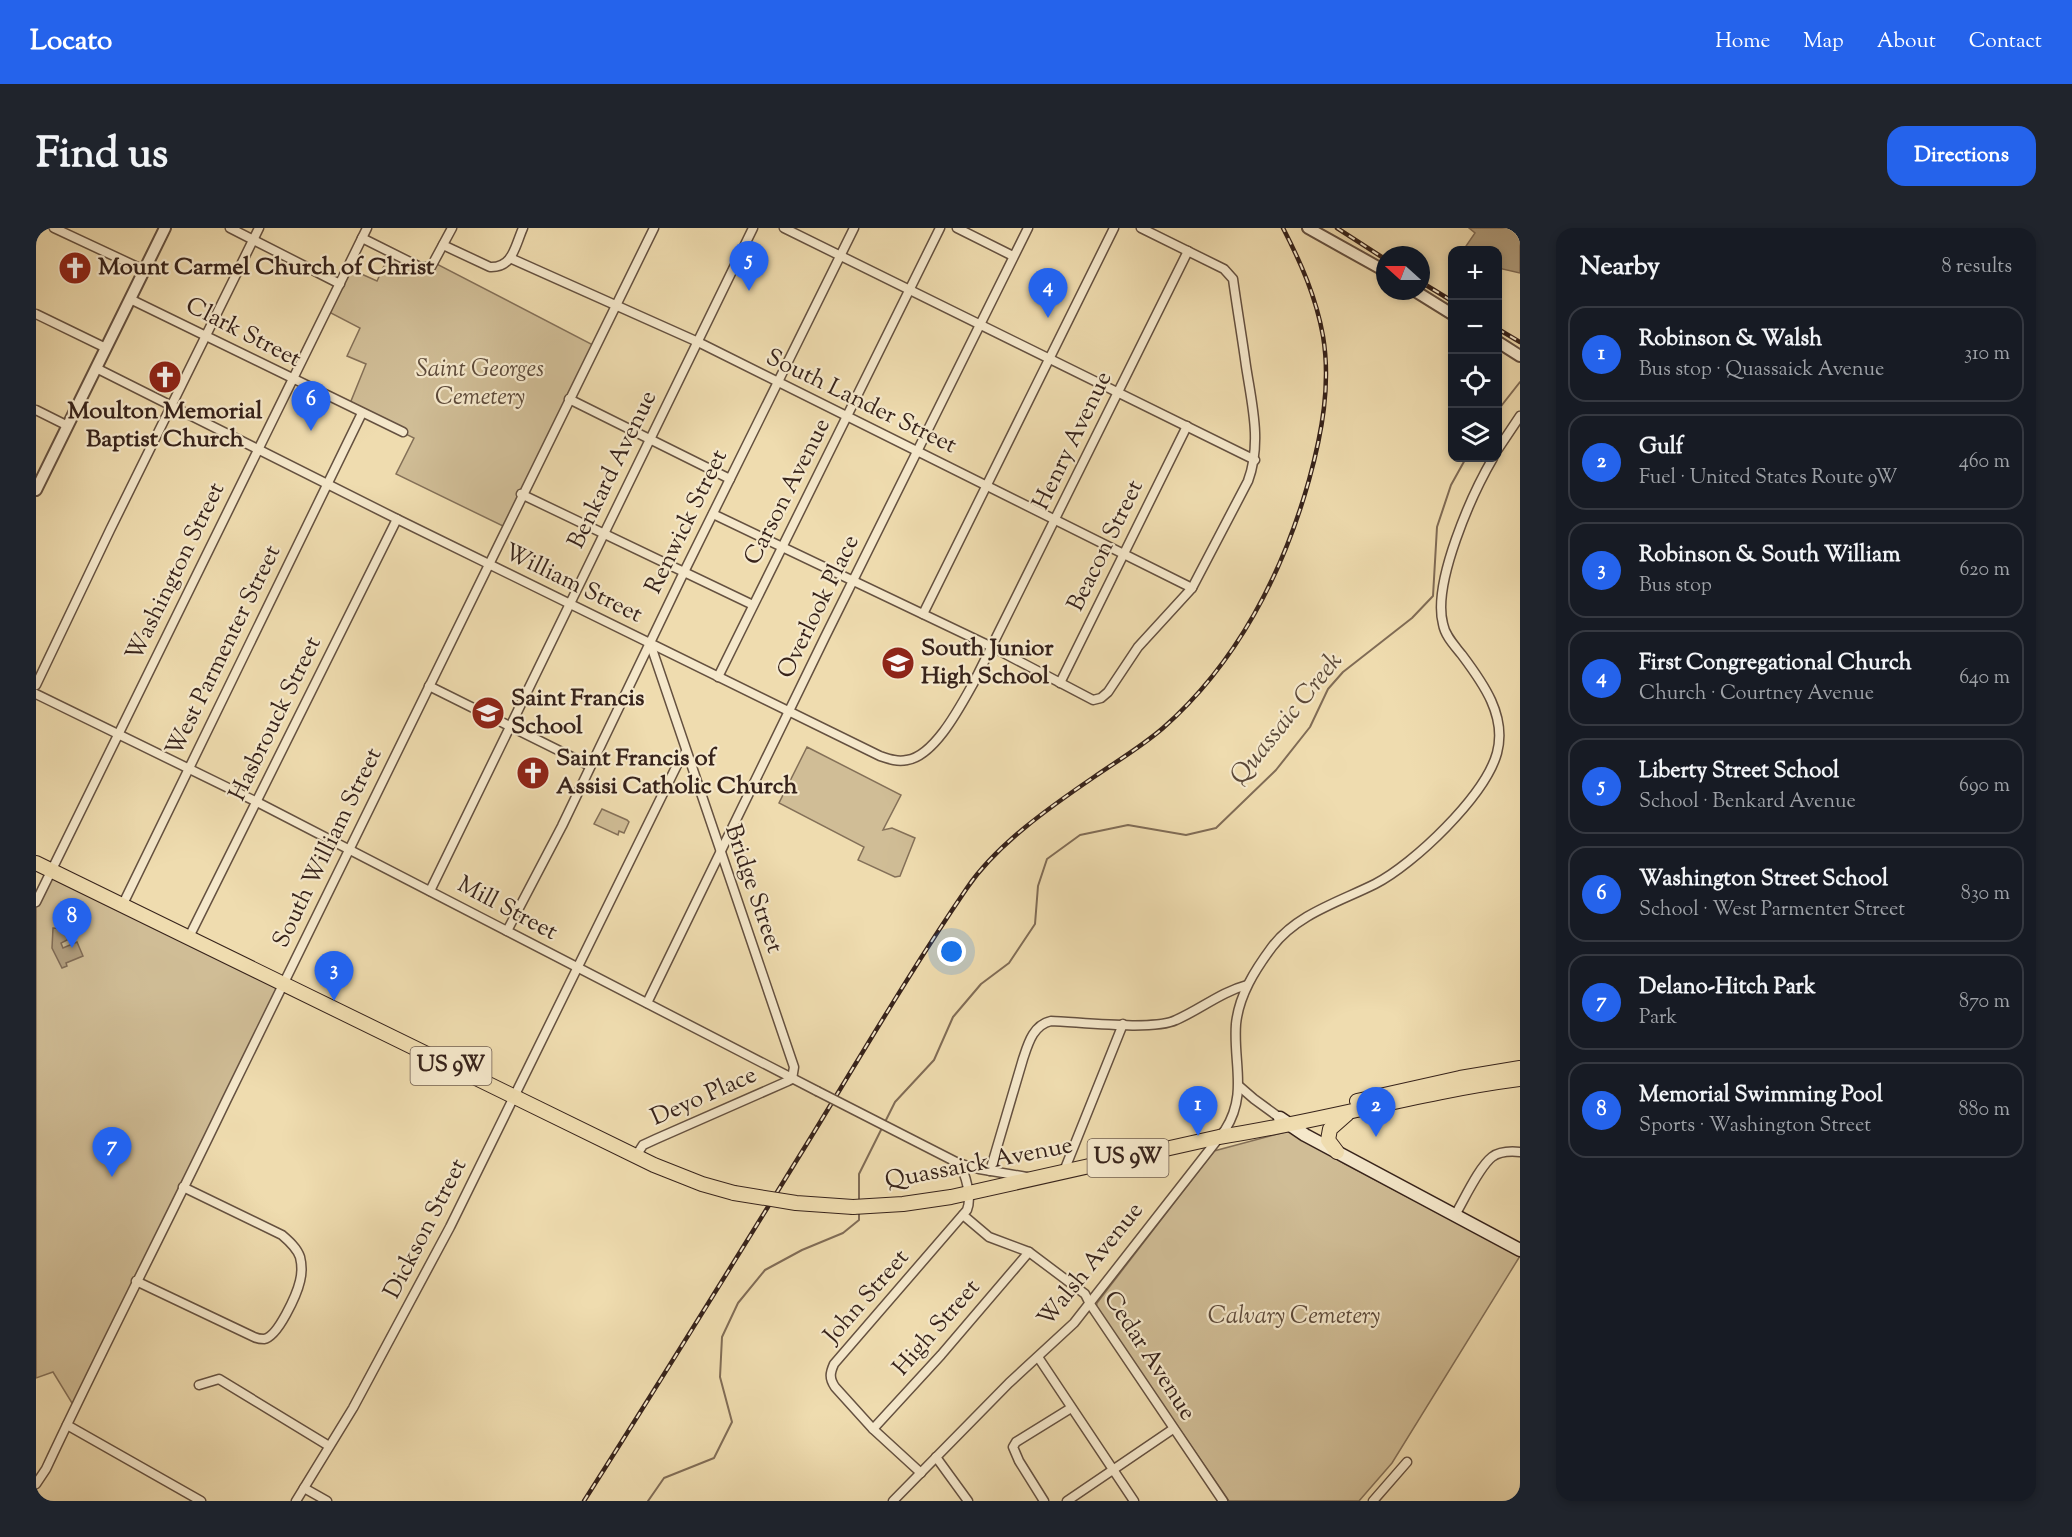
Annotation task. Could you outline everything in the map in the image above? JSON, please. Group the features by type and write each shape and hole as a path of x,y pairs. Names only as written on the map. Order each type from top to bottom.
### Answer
{"highway":[{"name":"US 9W","path":"36,863 636,1156"},
{"name":"US 9W","path":"1285,1121 1460,1078 1520,1068"},
{"name":"US 9W","path":"1285,1121 1351,1111 1465,1087 1520,1079"},
{"path":"1337,1152 1329,1140 1330,1129 1333,1124 1351,1111"},
{"name":"Quassaick Avenue","path":"636,1156 686,1178 734,1193 796,1203 853,1207 887,1206 968,1194 1219,1137 1241,1129 1285,1121"}],"main road":[{"path":"1285,1121 1337,1152 1520,1250"}],"street":[{"path":"54,228 144,270"},
{"path":"36,490 165,228"},
{"path":"230,228 340,284"},
{"path":"36,685 259,228"},
{"name":"Washington Street","path":"36,902 367,228"},
{"path":"362,238 420,267 431,267 452,228"},
{"path":"443,245 490,267 496,267 505,264 510,258 524,228"},
{"name":"South William Street","path":"36,1484 46,1469 136,1281 350,849 489,564 520,494 654,228"},
{"name":"Benkard Avenue","path":"430,891 753,228"},
{"path":"784,228 1255,460"},
{"name":"Renwick Street","path":"507,931 854,228"},
{"name":"Carson Avenue","path":"718,677 940,228"},
{"path":"957,228 1013,256"},
{"name":"Overlook Place","path":"647,1004 1028,228"},
{"path":"923,614 1114,228"},
{"path":"713,514 992,647 1096,700 1108,692 1138,647 1192,588 1199,577 1248,481 1255,460 1255,420 1233,279 1224,269 1141,228"},
{"path":"1308,228 1376,266"},
{"name":"Henry Avenue","path":"992,647 1188,251"},
{"name":"South Lander Street","path":"510,258 698,342 1192,588"},
{"name":"Clark Street","path":"130,299 404,432"},
{"path":"1429,300 1448,312"},
{"path":"36,314 106,348"},
{"path":"1502,345 1520,356"},
{"name":"William Street","path":"96,368 397,519 789,712 894,761 914,758 933,744 962,703 992,647"},
{"path":"569,399 730,480"},
{"path":"36,410 68,426"},
{"name":"West Parmenter Street","path":"122,906 363,413"},
{"path":"1502,442 1520,417"},
{"name":"Beacon Street","path":"1060,683 1187,426"},
{"name":"Walsh Avenue","path":"893,1501 1010,1383 1074,1323 1219,1137 1234,1114 1239,1086 1236,1025 1238,1011 1247,985 1278,939 1297,922 1378,882 1417,855 1453,820 1493,763 1499,742 1494,708 1476,674 1444,629 1441,614 1445,580 1459,533 1471,500 1491,462"},
{"path":"520,494 753,605"},
{"name":"Hasbrouck Street","path":"189,937 397,519"},
{"name":"Bridge Street","path":"650,643 794,1067 792,1079"},
{"path":"429,686 590,766"},
{"name":"Mill Street","path":"36,694 350,849 958,1163 990,1171 1036,1178"},
{"path":"577,967 680,759 686,752"},
{"name":"Dickson Street","path":"296,1501 358,1398 417,1290 577,967"},
{"path":"990,1171 1026,1051 1034,1032 1045,1022 1145,1025 1176,1020 1226,993 1247,985"},
{"path":"1064,1172 1123,1024"},
{"name":"Deyo Place","path":"636,1156 644,1146 656,1138 792,1079"},
{"path":"1239,1086 1285,1121"},
{"path":"1455,1215 1482,1169 1492,1157 1504,1152 1520,1152"},
{"path":"958,1163 963,1171 968,1194"},
{"path":"136,1281 254,1337 263,1339 271,1336 283,1319 300,1283 302,1271 295,1247 282,1235 183,1187"},
{"name":"John Street","path":"921,1473 873,1429 835,1387 831,1381 830,1371 963,1215 969,1206 968,1194"},
{"name":"Cedar Avenue","path":"963,1215 989,1237 1029,1252 1085,1294 1223,1501"},
{"name":"High Street","path":"873,1429 927,1371 1029,1252"},
{"path":"1038,1357 1134,1501"},
{"path":"199,1385 219,1378 329,1446"},
{"path":"1044,1501 1013,1450 1016,1442 1071,1407"},
{"path":"67,1425 201,1501"},
{"path":"1067,1501 1173,1429"},
{"path":"936,1457 968,1501"},
{"path":"1373,1501 1407,1462"},
{"path":"304,1488 327,1501"}],"green space":[{"name":"Saint Georges Cemetery","path":"390,253 420,267 433,262 595,346 505,527 396,474 414,438 349,406 366,364 347,356 360,328 327,311 348,268 377,281"},
{"path":"807,747 901,795 883,830 892,828 915,838 900,876 895,877 858,860 864,847 779,803"},
{"path":"602,809 629,822 624,833 619,831 618,835 594,824"},
{"path":"52,871 283,982 75,1408 53,1372 36,1378 36,905"},
{"name":"Calvary Cemetery","path":"1289,1131 1345,1164 1520,1256 1392,1463 1359,1501 1229,1501 1096,1308 1097,1303 1214,1151"}],"shaded area":[{"path":"1469,228 1520,228 1520,273 1502,269 1502,246 1466,246 1475,233"},
{"path":"53,928 63,929 71,938 61,943 63,948 77,942 83,956 66,963 67,966 62,968 52,948"}],"waterway":[{"name":"Quassaic Creek","path":"1500,408 1520,382"},
{"name":"Quassaic Creek","path":"859,1202 859,1174 895,1102 934,1060 953,1017 981,984 1009,963 1035,924 1038,886 1047,859 1080,835 1128,825 1186,835 1216,828 1276,770 1310,727 1328,689 1343,672 1412,618 1433,596 1437,527 1451,485 1464,462"},
{"name":"Quassaic Creek","path":"648,1501 664,1478 714,1458 732,1422 720,1377 722,1337 738,1303 765,1270 802,1250 843,1233 859,1220 859,1210"}],"railway":[{"path":"584,1501 906,982 979,872 1025,827 1163,728 1213,675 1254,614 1286,549 1298,515 1318,444 1326,390 1325,354 1320,322 1307,280 1283,228"},
{"path":"1337,228 1376,253"},
{"path":"1430,288 1450,300"},
{"path":"1502,331 1520,342"}],"place":[{"name":"Mount Carmel Church of Christ","path":"75,268"},
{"name":"Liberty Street School","path":"749,291"},
{"name":"First Congregational Church","path":"1048,318"},
{"name":"Moulton Memorial Baptist Church","path":"165,377"},
{"name":"Washington Street School","path":"311,431"},
{"name":"South Junior High School","path":"898,663"},
{"name":"Saint Francis School","path":"488,713"},
{"name":"Saint Francis of Assisi Catholic Church","path":"533,773"},
{"name":"Memorial Swimming Pool","path":"72,948"},
{"name":"Robinson & South William","path":"334,1001"},
{"name":"Robinson & Walsh","path":"1198,1136"},
{"name":"Gulf","path":"1376,1137"},
{"name":"Delano-Hitch Park","path":"112,1177"}]}
